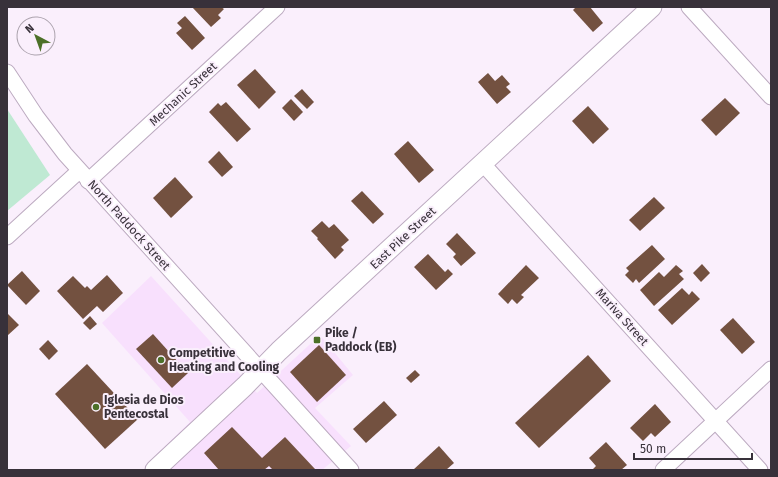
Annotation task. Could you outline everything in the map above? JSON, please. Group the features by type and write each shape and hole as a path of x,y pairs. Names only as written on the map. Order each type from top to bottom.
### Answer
{"street":[{"name":"Mechanic Street","path":"7,237 84,176 277,7"},
{"name":"East Pike Street","path":"155,470 284,346 652,7"},
{"path":"689,7 771,97"},
{"name":"North Paddock Street","path":"7,72 36,116 84,176 351,470"},
{"name":"Mariva Street","path":"483,164 760,470"},
{"path":"663,470 771,369"}],"shaded area":[{"path":"151,276 257,393 320,335 353,375 315,408 351,446 322,470 172,470 158,453 190,422 102,323"}],"green space":[{"path":"7,109 50,175 7,211"}],"building":[{"path":"192,7 221,7 224,9 218,15 221,18 211,27"},
{"path":"576,7 590,7 603,23 593,32 573,10"},
{"path":"185,16 205,38 192,50 176,33 182,28 177,23"},
{"path":"255,69 276,92 259,109 237,85"},
{"path":"488,73 495,81 502,75 510,84 506,87 511,92 497,104 478,82"},
{"path":"302,89 314,102 307,109 294,96"},
{"path":"725,98 740,113 716,136 701,120"},
{"path":"291,99 303,112 294,121 282,108"},
{"path":"226,102 251,129 237,142 209,112 218,103 221,106"},
{"path":"588,106 609,129 593,144 572,121"},
{"path":"408,141 434,170 419,183 394,154"},
{"path":"219,151 233,167 222,177 208,162"},
{"path":"175,177 193,197 171,218 153,198"},
{"path":"362,191 384,214 373,224 351,201"},
{"path":"654,197 665,208 640,231 629,220"},
{"path":"322,221 329,228 334,224 349,240 341,247 344,250 335,259 311,231"},
{"path":"457,233 476,253 461,266 453,257 456,254 446,244"},
{"path":"652,245 665,259 639,283 636,279 633,283 625,275 629,271 626,268"},
{"path":"428,254 445,272 448,269 453,274 436,290 414,267"},
{"path":"702,264 710,273 701,282 693,273"},
{"path":"526,265 539,278 521,295 524,297 517,304 512,299 508,304 498,294"},
{"path":"676,265 683,271 679,274 684,279 654,306 640,290 659,272 664,277"},
{"path":"22,271 40,291 26,305 7,285"},
{"path":"107,275 123,293 103,312 97,306 83,319 57,291 73,276 85,288 87,286 91,290"},
{"path":"682,288 689,295 692,291 700,299 672,325 658,310"},
{"path":"7,313 19,325 7,336"},
{"path":"90,316 97,324 90,330 83,323"},
{"path":"733,318 755,342 742,354 720,330"},
{"name":"Competitive Heating and Cooling","path":"153,334 188,373 172,388 136,349"},
{"path":"48,340 58,351 49,360 39,349"},
{"path":"319,345 346,375 317,402 290,372"},
{"path":"588,355 611,381 539,448 515,423"},
{"name":"Iglesia de Dios Pentecostal","path":"87,364 138,419 105,449 55,394"},
{"path":"415,370 420,375 411,383 406,378"},
{"path":"384,401 397,415 366,443 353,429"},
{"path":"655,404 671,422 655,437 651,433 643,441 630,428"},
{"path":"232,427 262,458 285,437 315,469 273,470 269,466 264,470 219,470 204,453"},
{"path":"606,442 627,465 621,470 593,469 596,466 589,458"},
{"path":"439,446 454,463 446,470 413,470"}],"place":[{"name":"Pike / Paddock (EB)","path":"317,340"},
{"name":"Competitive Heating and Cooling","path":"161,360"},
{"name":"Iglesia de Dios Pentecostal","path":"96,407"}]}
